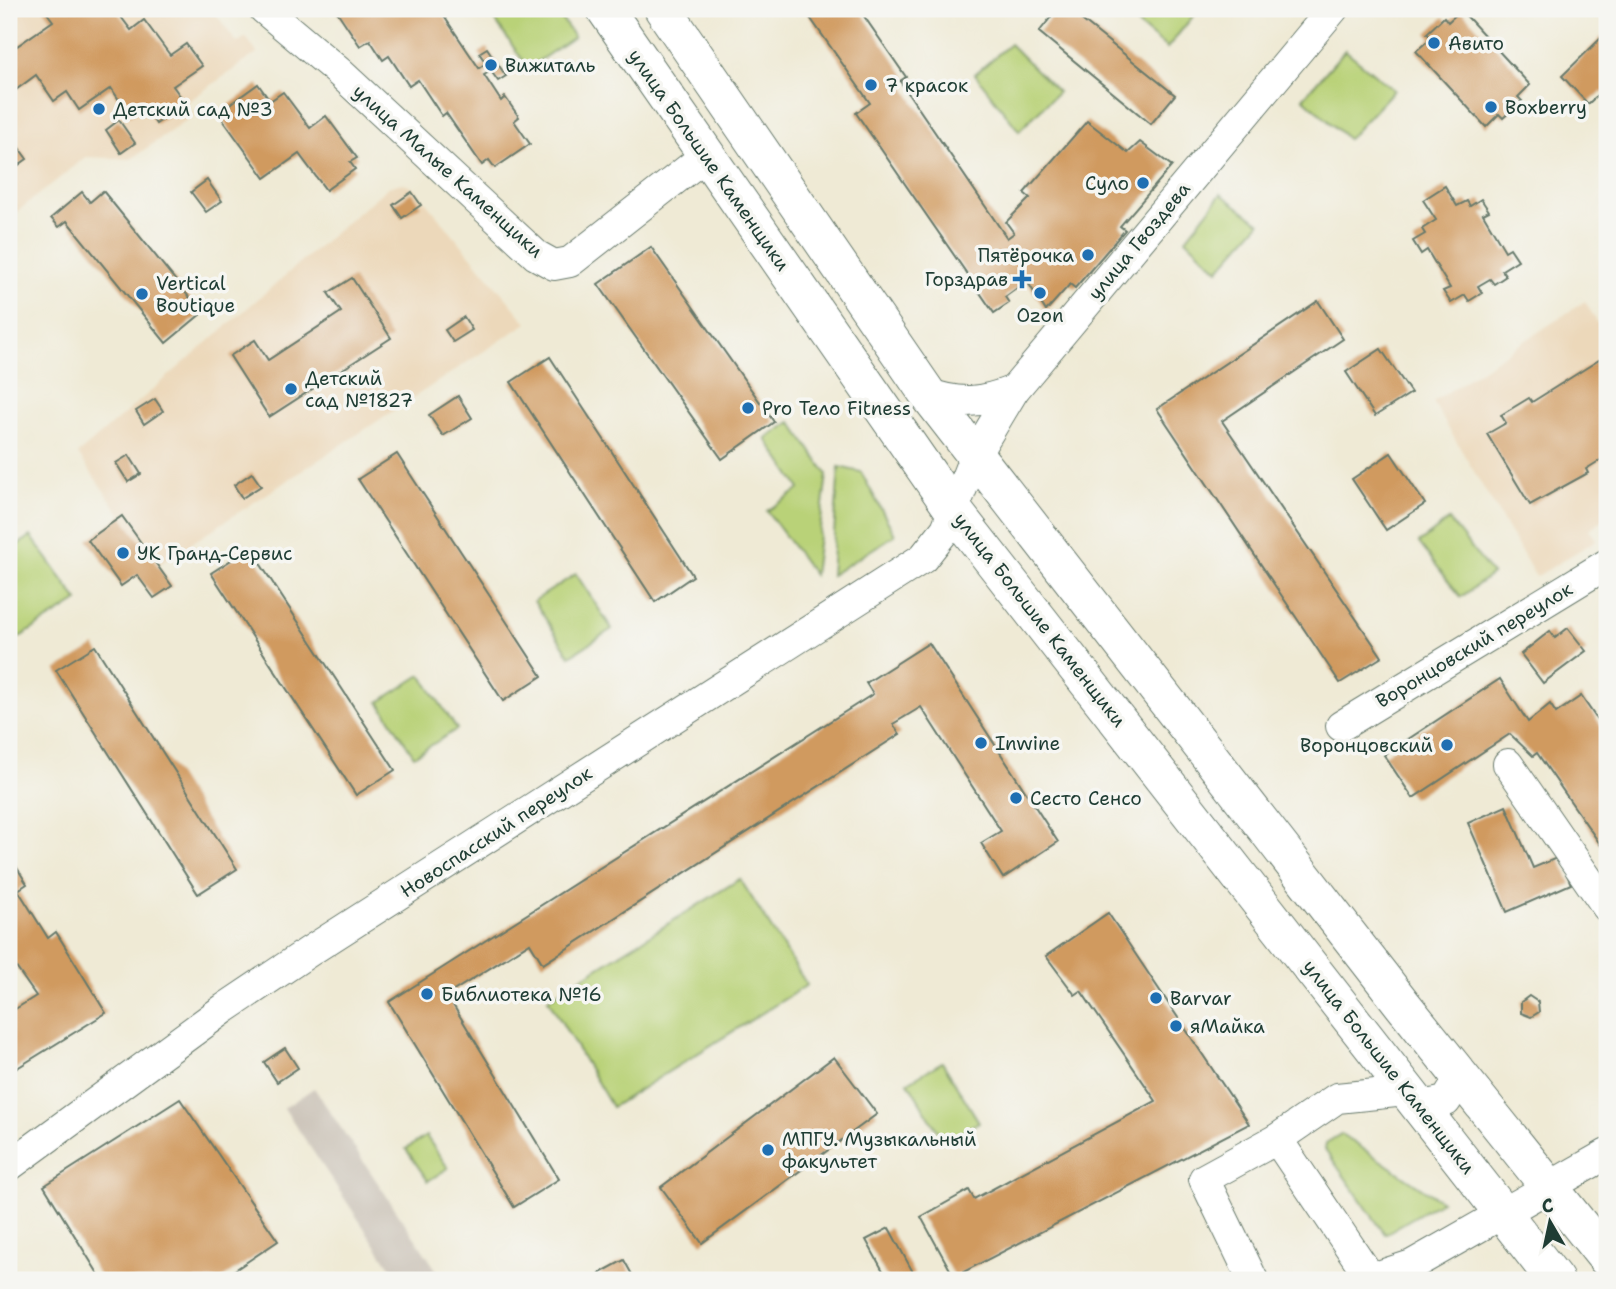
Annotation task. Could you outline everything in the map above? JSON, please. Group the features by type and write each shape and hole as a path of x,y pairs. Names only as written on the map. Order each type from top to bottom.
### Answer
{"main road":[{"name":"улица Большие Каменщики","path":"604,9 705,156 964,484 1452,1066 1607,1259"},
{"name":"улица Большие Каменщики","path":"663,9 927,393 997,566 1555,1280"}],"street":[{"name":"улица Малые Каменщики","path":"264,9 339,72 536,255 554,265 570,262 705,156"},
{"name":"улица Гвоздева","path":"964,484 1014,390 1333,9"},
{"path":"927,393 948,401 970,403 993,399 1014,390"},
{"name":"Новоспасский переулок","path":"9,1166 310,951 923,558 936,546 964,484"},
{"path":"923,558 942,551 961,550 997,566"},
{"name":"Воронцовский переулок","path":"1341,726 1607,564"},
{"path":"1508,765 1607,907"},
{"path":"1253,1280 1204,1179 1277,1139 1337,1098 1408,1093 1427,1105 1446,1101 1456,1085 1452,1066"},
{"path":"1277,1139 1370,1279 1412,1265 1607,1154"}],"shaded area":[{"name":"Детский сад №3","path":"9,9 212,9 237,43 246,37 257,53 186,103 194,115 131,159 86,157 9,218"},
{"name":"Детский сад №1827","path":"402,183 415,189 527,323 157,566 78,454 388,187"},
{"path":"1585,301 1607,340 1607,517 1589,529 1596,540 1536,577 1433,402"},
{"path":"314,1088 443,1280 399,1280 284,1108"}],"green space":[{"path":"487,9 555,9 574,37 528,68"},
{"path":"1119,9 1199,9 1167,48"},
{"path":"1010,44 1058,92 1019,131 975,74"},
{"path":"1345,50 1394,90 1348,139 1303,98"},
{"path":"1221,194 1260,223 1218,270 1186,239"},
{"path":"791,422 827,474 814,575 767,511 800,489 766,439"},
{"path":"839,467 861,472 895,535 831,575"},
{"path":"1449,520 1492,574 1461,597 1419,543"},
{"path":"31,536 78,601 18,638 9,640 9,551"},
{"path":"576,574 612,629 570,656 534,601"},
{"path":"421,675 457,729 414,756 379,702"},
{"path":"740,879 807,985 612,1107 548,999"},
{"path":"942,1062 979,1122 944,1142 908,1082"},
{"path":"1341,1134 1441,1201 1385,1234 1325,1149 1326,1143"},
{"path":"426,1136 448,1168 428,1181 406,1149"}],"building":[{"path":"44,9 115,9 131,30 144,20 170,55 186,44 202,66 173,86 185,103 156,124 144,106 130,116 111,88 79,110 67,92 54,101 36,75 9,95 9,35 17,46 53,21"},
{"path":"439,9 479,68 486,63 479,53 487,48 506,76 498,81 491,71 484,75 501,101 505,97 519,117 514,121 530,144 495,168 489,160 482,165 446,113 442,116 418,80 409,86 389,56 383,60 370,40 360,46 336,10"},
{"path":"804,9 859,9 906,77 900,81 1007,238 1014,233 1006,222 1030,198 1024,193 1087,121 1128,153 1140,142 1172,166 1120,226 1125,230 1075,288 1070,284 1046,311 1027,281 1005,297 1009,303 994,313 856,113 870,103"},
{"path":"1041,9 1068,9 1175,95 1151,124 1039,32 1051,17"},
{"path":"1461,10 1530,85 1518,97 1522,101 1503,118 1499,114 1486,127 1416,51 1431,38 1427,33 1444,17 1448,22"},
{"path":"1603,36 1607,41 1607,97 1602,91 1588,104 1562,76"},
{"path":"258,84 270,101 283,92 310,128 326,116 357,158 350,162 355,169 326,190 299,154 265,178 218,113"},
{"path":"119,120 135,143 121,153 106,130"},
{"path":"11,137 27,159 13,169 9,163"},
{"path":"207,180 222,201 206,212 191,192"},
{"path":"1445,186 1457,206 1467,201 1470,206 1481,199 1489,211 1483,214 1505,251 1510,248 1518,260 1502,270 1506,276 1494,284 1490,279 1478,286 1482,293 1469,301 1465,295 1451,303 1443,291 1450,288 1427,250 1421,254 1413,241 1425,234 1422,229 1436,220 1423,200"},
{"path":"103,191 202,313 166,343 67,221 59,227 51,218 82,192 90,202"},
{"path":"412,192 421,205 402,218 393,205"},
{"path":"651,247 774,422 722,459 598,284"},
{"path":"352,278 391,338 269,417 230,356 255,340 268,360 341,312 328,293"},
{"path":"1318,301 1343,339 1222,421 1382,657 1340,683 1157,409"},
{"path":"464,317 472,330 453,342 445,330"},
{"path":"1381,349 1411,393 1375,416 1346,372"},
{"path":"1607,355 1607,456 1586,469 1588,473 1530,505 1487,434 1506,423 1501,415 1529,398 1532,402"},
{"path":"550,357 693,576 655,602 511,382"},
{"path":"458,396 472,418 443,436 429,415"},
{"path":"155,399 163,411 144,424 136,411"},
{"path":"1391,453 1425,504 1386,530 1352,479"},
{"path":"397,454 542,676 503,701 358,479"},
{"path":"129,455 141,474 128,482 116,463"},
{"path":"252,473 261,486 242,498 234,485"},
{"name":"УК Гранд-Сервис","path":"122,516 172,586 154,598 137,575 121,586 88,540"},
{"path":"250,548 395,770 356,795 211,573"},
{"path":"1568,628 1586,651 1543,683 1521,654 1550,631 1555,638"},
{"path":"929,643 1058,842 1003,878 981,843 1001,831 921,707 893,724 900,734 543,964 530,943 447,995 559,1179 514,1207 389,1002 873,694 866,683"},
{"path":"95,646 237,869 198,894 56,670"},
{"path":"1500,679 1528,722 1550,704 1556,713 1581,696 1607,734 1607,854 1537,753 1533,756 1510,734 1413,798 1384,755"},
{"path":"1506,806 1533,868 1559,857 1571,884 1507,912 1468,823"},
{"path":"9,855 27,884 18,890 48,938 56,932 106,1013 9,1073 9,1013 36,996 9,957"},
{"path":"1108,913 1249,1124 954,1277 921,1217 969,1190 974,1199 1156,1101 1081,991 1075,995 1046,956"},
{"path":"1529,996 1538,1002 1539,1012 1531,1017 1521,1013 1521,1002"},
{"path":"285,1048 298,1068 277,1082 264,1062"},
{"name":"МПГУ. Музыкальный факультет","path":"834,1057 877,1114 702,1243 661,1187"},
{"path":"180,1099 278,1241 220,1280 102,1280 44,1186"},
{"path":"889,1228 914,1274 902,1280 888,1280 866,1240"},
{"path":"624,1260 635,1280 604,1280 600,1273"}],"place":[{"name":"Авито","path":"1434,43"},
{"name":"Вижиталь","path":"491,65"},
{"name":"7 красок","path":"871,85"},
{"name":"Boxberry","path":"1491,107"},
{"name":"Детский сад №3","path":"99,109"},
{"name":"Суло","path":"1143,183"},
{"name":"Пятёрочка","path":"1088,255"},
{"name":"Горздрав","path":"1022,279"},
{"name":"Ozon","path":"1040,293"},
{"name":"Vertical Boutique","path":"142,294"},
{"name":"Детский сад №1827","path":"291,389"},
{"name":"Pro Тело Fitness","path":"748,408"},
{"name":"УК Гранд-Сервис","path":"123,553"},
{"name":"Inwine","path":"981,743"},
{"name":"Воронцовский","path":"1447,745"},
{"name":"Сесто Сенсо","path":"1016,798"},
{"name":"Библиотека №16","path":"427,994"},
{"name":"Barvar","path":"1156,998"},
{"name":"яМайка","path":"1176,1026"},
{"name":"МПГУ. Музыкальный факультет","path":"768,1150"}]}
